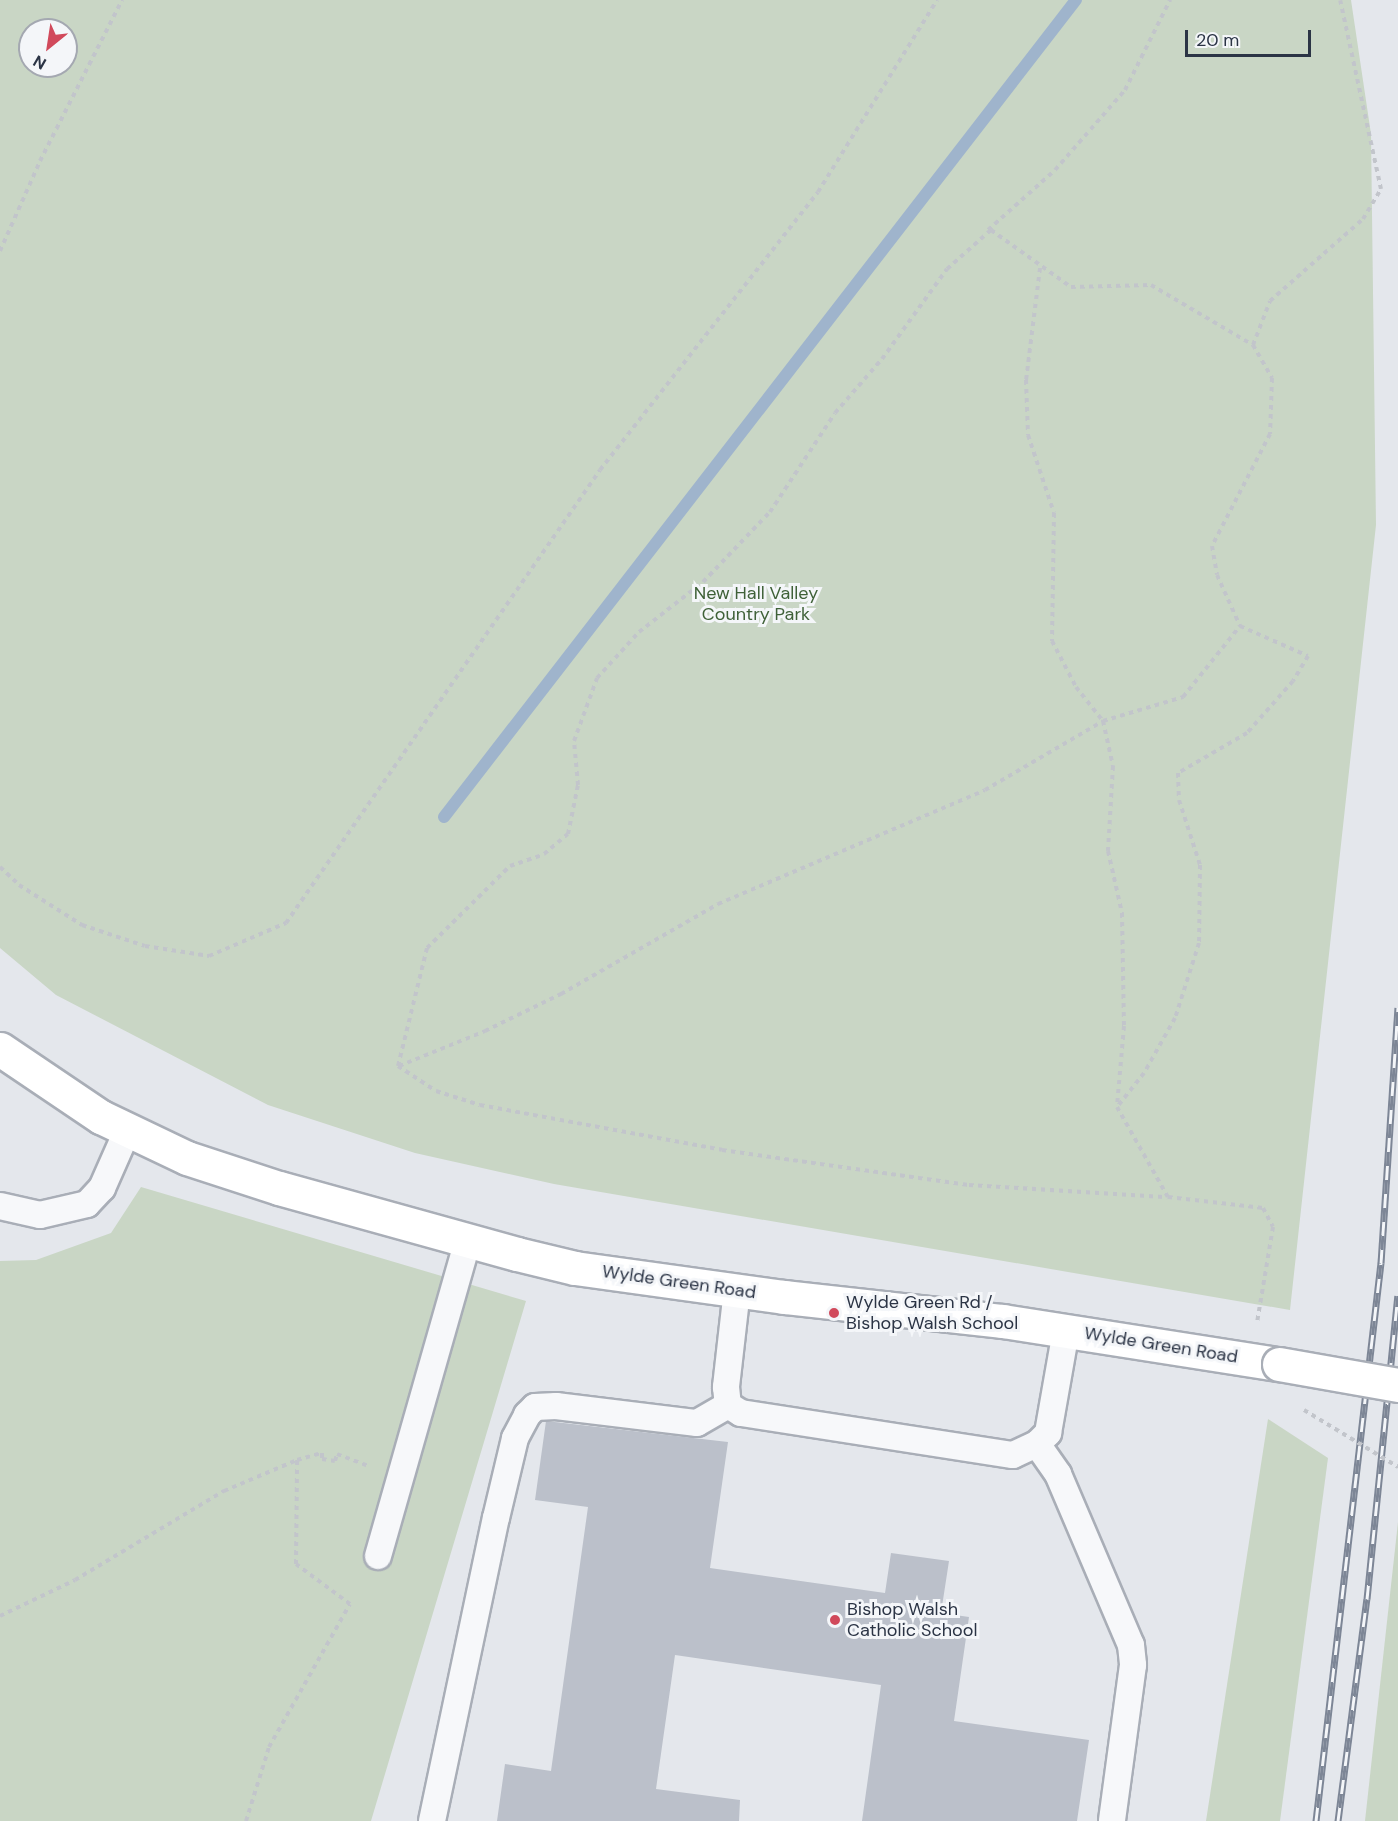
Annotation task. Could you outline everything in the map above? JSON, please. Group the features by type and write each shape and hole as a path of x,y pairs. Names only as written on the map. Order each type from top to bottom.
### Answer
{"street":[{"name":"Wylde Green Road","path":"0,1048 101,1117 219,1170 468,1241 575,1268 1066,1331 1398,1384"}],"lane":[{"path":"0,1206 40,1215 87,1204 102,1188 128,1129"},
{"path":"378,1556 468,1241"},
{"path":"728,1405 726,1387 737,1290"},
{"path":"728,1405 741,1413 1013,1455 1038,1444 1048,1433 1066,1331"},
{"path":"432,1821 515,1438 527,1415 535,1407 556,1406 697,1423 728,1405"},
{"path":"1038,1444 1058,1473 1131,1645 1133,1665 1112,1821"}],"path":[{"path":"0,251 40,161 122,0"},
{"path":"0,867 19,885 82,925 145,946 209,957 286,923 600,470 818,192 937,0"},
{"path":"398,1066 427,948 510,866 544,854 568,834 578,785 574,741 597,678 639,632 703,582 770,512 835,413 882,359 947,269 1055,170 1125,90 1170,0"},
{"path":"1253,345 1270,301 1363,219 1381,189 1340,0"},
{"path":"976,241 991,230 1040,268 1071,287 1151,285 1253,345 1272,378 1270,434 1212,546 1217,575 1240,626 1308,656 1293,681 1247,733 1178,773 1179,800 1200,865 1199,943 1176,1018 1144,1073 1117,1107"},
{"path":"1040,268 1026,380 1028,435 1054,513 1052,641 1076,687 1103,721 1113,766 1108,851 1122,913 1124,1026 1117,1107 1168,1197"},
{"path":"398,1066 485,1031 561,994 718,904 985,790 1103,721 1183,697 1240,626"},
{"path":"398,1066 436,1091 480,1105 711,1148 969,1185 1168,1197 1263,1208 1273,1227 1256,1326 1245,1325"},
{"path":"1296,1405 1398,1467"},
{"path":"0,1616 75,1580 224,1491 297,1460 322,1453 322,1459 335,1461 337,1454 401,1477"},
{"path":"246,1821 269,1747 350,1604 296,1564 297,1460"}],"green space":[{"name":"New Hall Valley Country Park","path":"0,0 1351,0 1371,134 1376,525 1290,1310 554,1184 415,1153 268,1105 56,995 0,948"},
{"path":"141,1187 526,1301 371,1821 0,1821 0,1261 36,1260 111,1233"},
{"path":"1268,1419 1328,1458 1280,1821 1206,1821"},
{"path":"1398,1522 1398,1821 1365,1821"}],"building":[{"path":"546,1421 728,1442 710,1568 885,1593 891,1553 949,1561 941,1613 969,1617 954,1721 1089,1740 1077,1821 862,1821 881,1685 675,1655 656,1789 740,1800 739,1821 497,1821 505,1764 551,1771 588,1507 535,1500"}],"waterway":[{"path":"444,817 1076,0"}],"railway":[{"path":"1316,1821 1381,1263 1398,1008"},
{"path":"1338,1821 1367,1599 1398,1296"}],"place":[{"name":"Wylde Green Rd / Bishop Walsh School","path":"834,1313"},
{"name":"Bishop Walsh Catholic School","path":"835,1620"}]}
